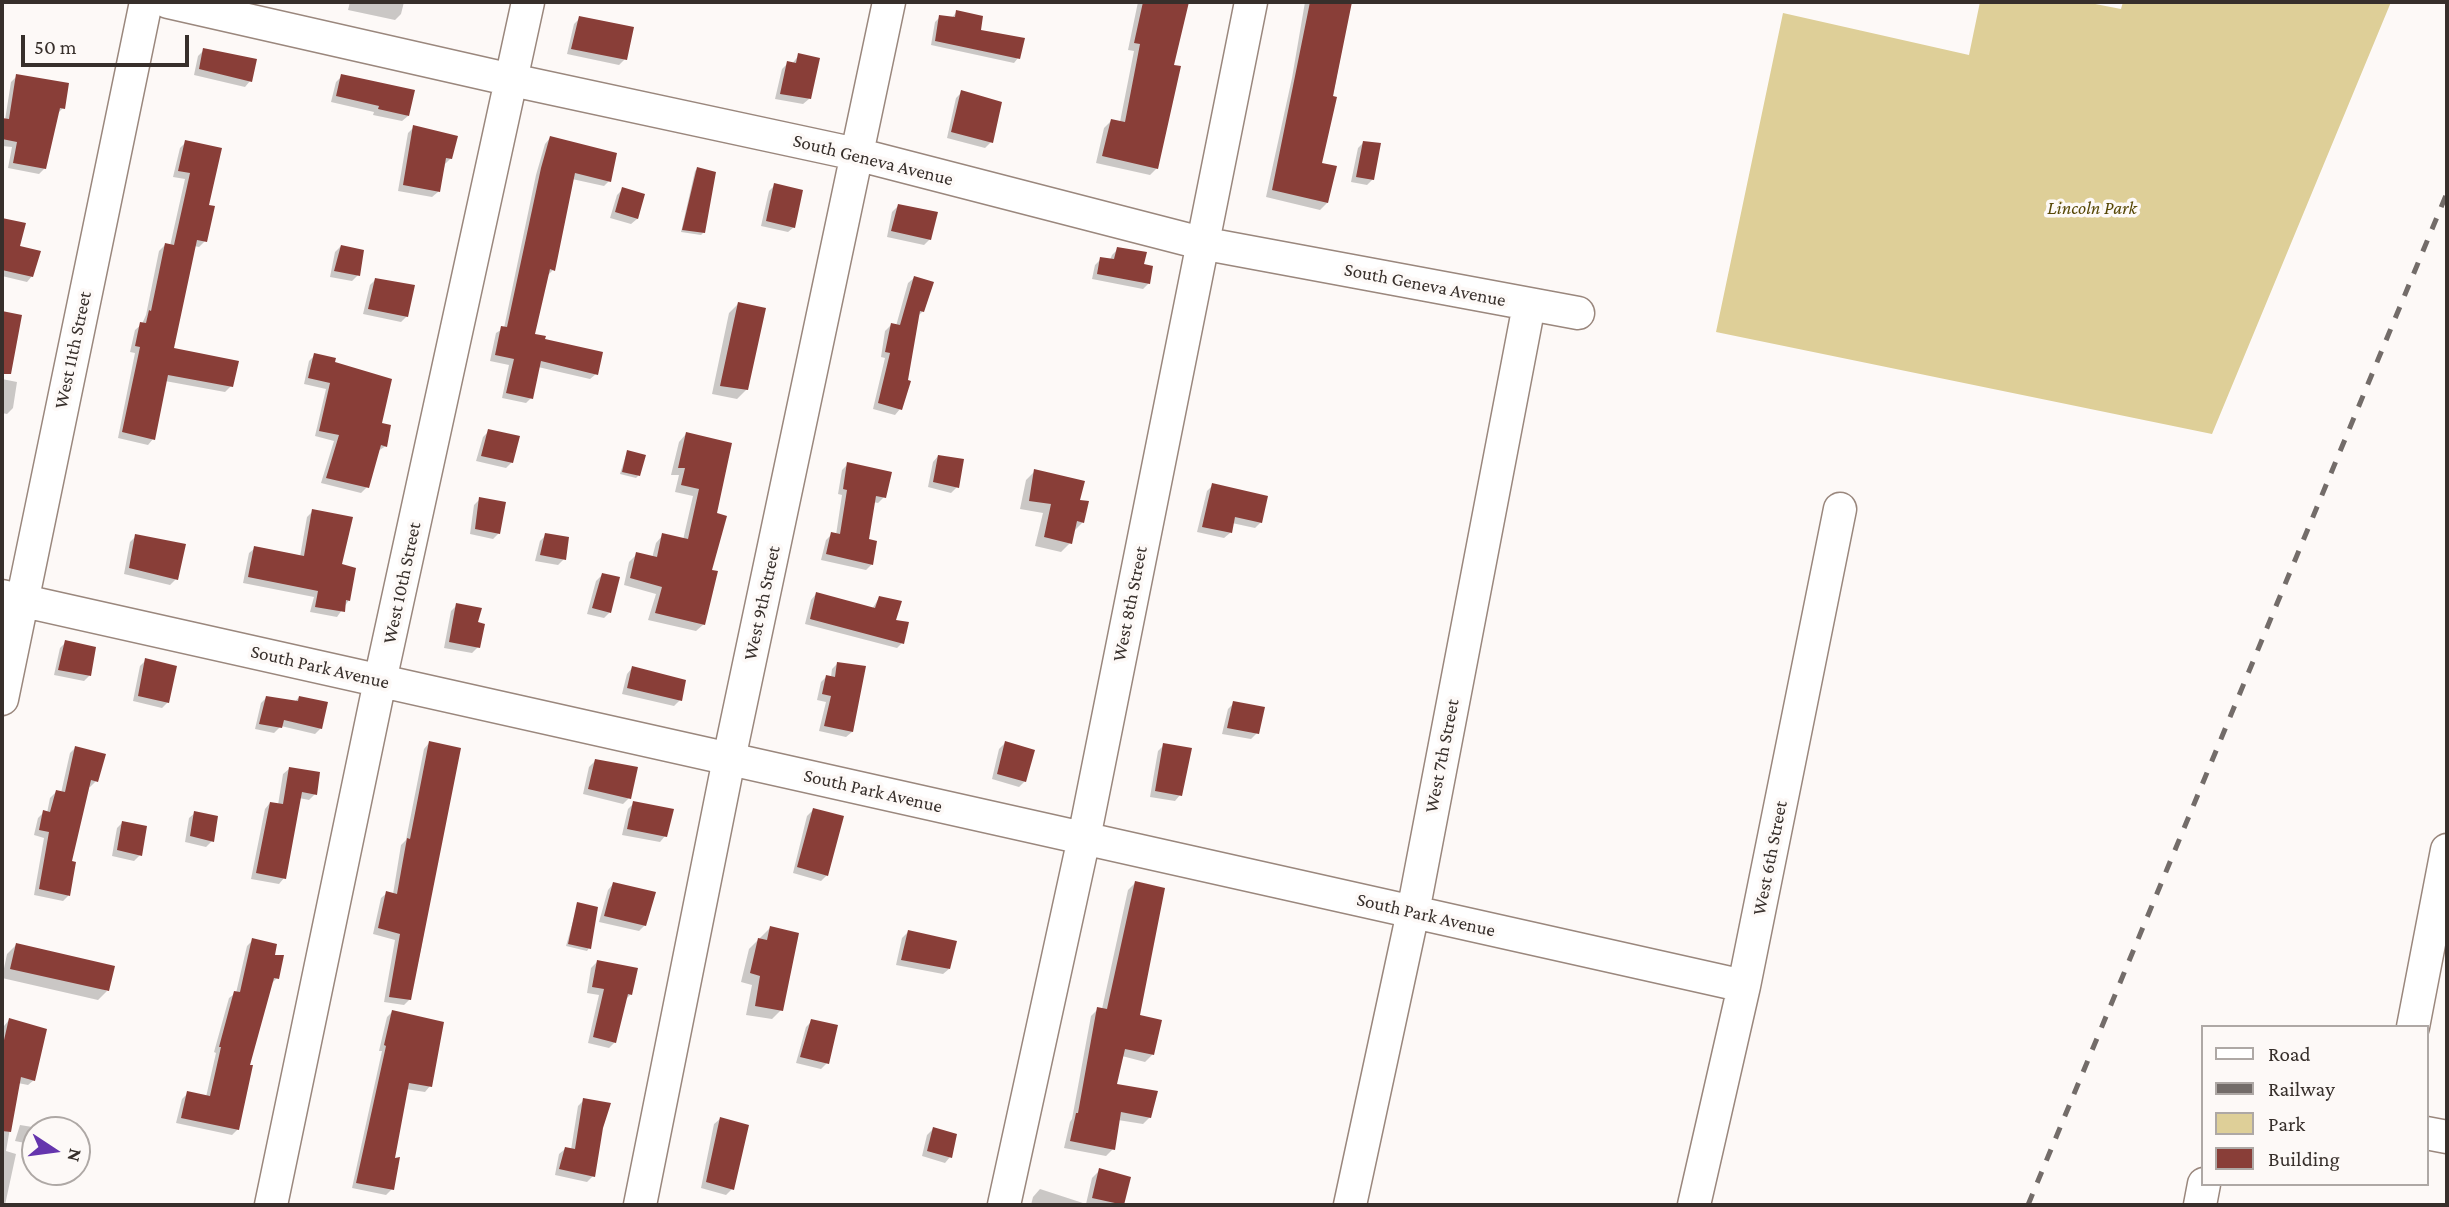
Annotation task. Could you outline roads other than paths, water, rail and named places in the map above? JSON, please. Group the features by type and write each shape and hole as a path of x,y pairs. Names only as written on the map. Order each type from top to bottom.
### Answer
{"street":[{"name":"West 11th Street","path":"2,699 11,599 146,2"},
{"name":"South Geneva Avenue","path":"168,2 856,154 1201,243 1578,313"},
{"name":"West 10th Street","path":"271,1205 380,681 528,2"},
{"name":"West 9th Street","path":"640,1205 729,759 889,2"},
{"name":"West 8th Street","path":"1004,1205 1084,838 1251,2"},
{"name":"West 7th Street","path":"1350,1205 1412,912 1528,305"},
{"name":"West 6th Street","path":"1694,1205 1744,986 1840,509"},
{"name":"South Park Avenue","path":"11,599 1744,986"},
{"path":"2413,1025 2447,850"},
{"path":"2428,1133 2447,1137"},
{"path":"2200,1205 2204,1186"}],"railway":[{"path":"2028,1205 2447,193"}],"park label":[{"name":"Lincoln Park","path":"2092,208"}]}
